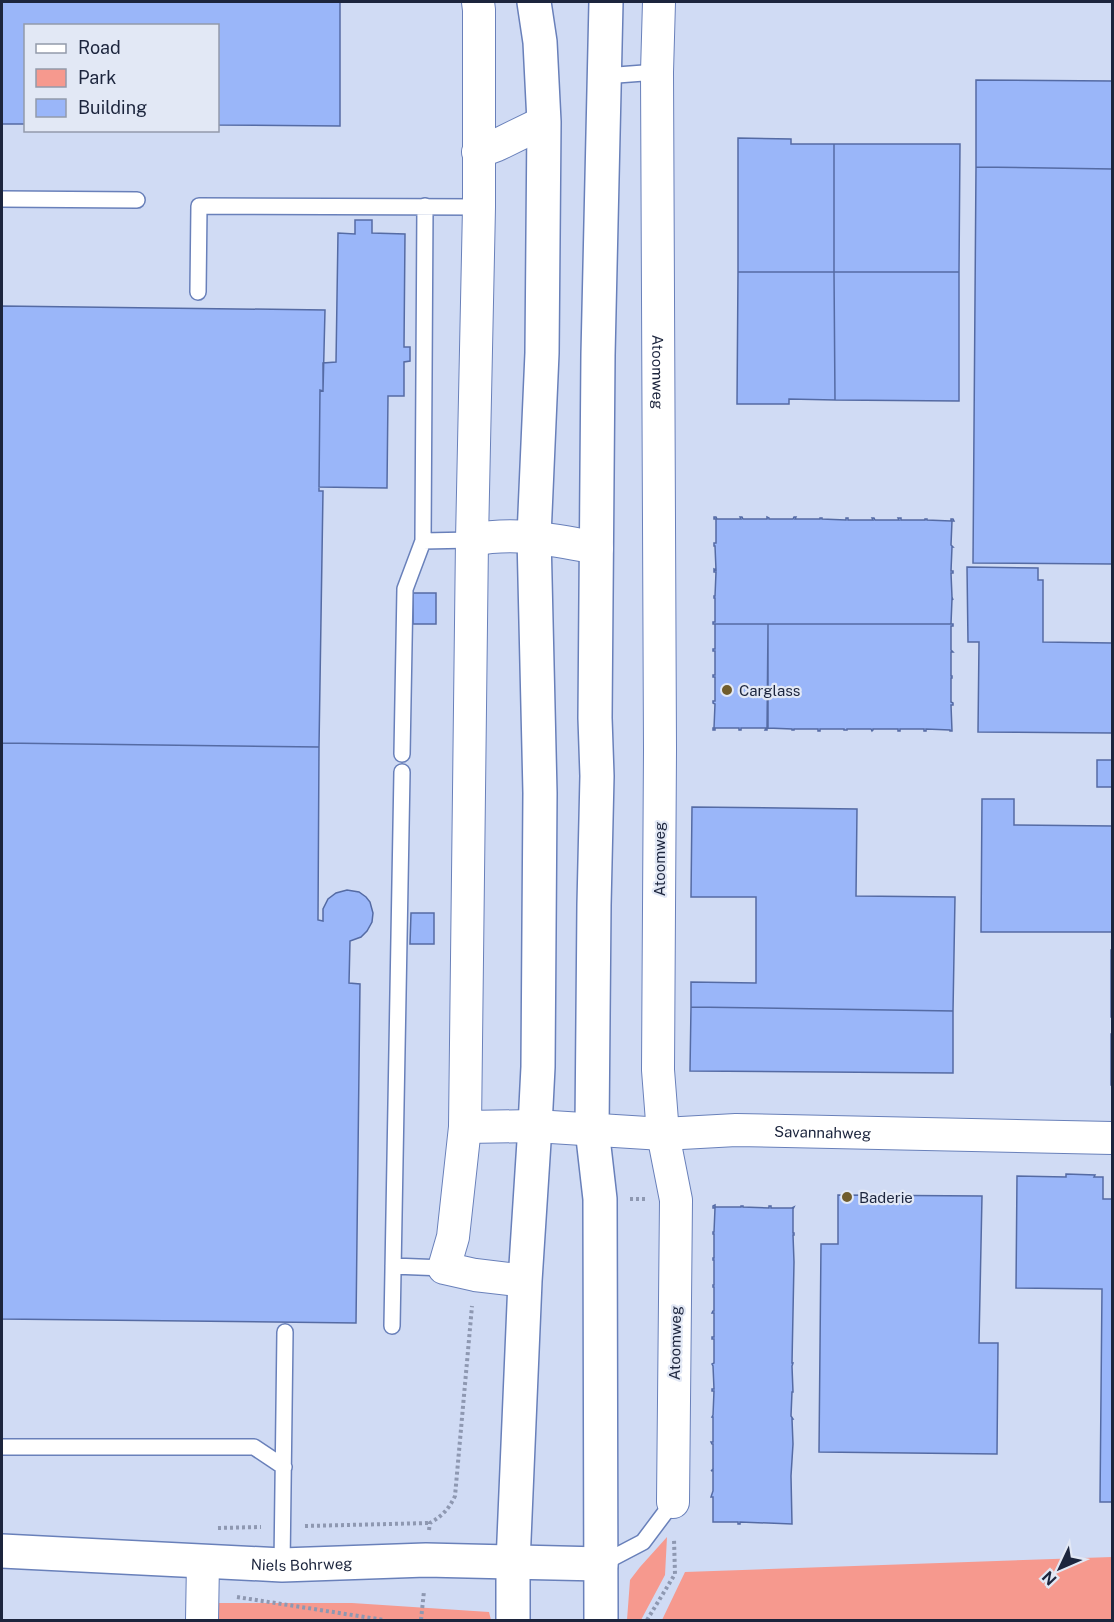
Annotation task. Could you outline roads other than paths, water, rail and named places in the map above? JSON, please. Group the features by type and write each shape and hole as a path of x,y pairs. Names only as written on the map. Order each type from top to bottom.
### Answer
{"main road":[{"path":"513,1620 513,1563 525,1281 538,1067 540,793 534,536 542,353 544,122 540,42 534,2"},
{"path":"601,1620 600,1199 592,1129 597,776 595,718 598,343 606,2"},
{"name":"Niels Bohrweg","path":"2,1551 203,1591 282,1565 426,1560 602,1564"}],"street":[{"path":"478,2 479,207 472,540 465,1127 453,1237 444,1268 475,1275 525,1281"},
{"name":"Atoomweg","path":"659,2 657,72 660,739 658,1070 663,1134 676,1200 673,1502"},
{"path":"478,152 544,122"},
{"path":"472,540 492,536 534,536 597,548"},
{"path":"465,1127 535,1126"},
{"name":"Savannahweg","path":"535,1126 663,1134 736,1130 1113,1138"}],"lane":[{"path":"604,76 657,72"},
{"path":"2,199 137,200"},
{"path":"198,292 199,206 479,207"},
{"path":"402,754 405,589 423,542 425,206"},
{"path":"423,542 472,540"},
{"path":"392,1326 402,772"},
{"path":"393,1266 444,1268"},
{"path":"282,1565 285,1332"},
{"path":"2,1447 254,1448 284,1467"},
{"path":"602,1564 643,1542 673,1502"}],"place":[{"name":"Carglass","path":"727,690"},
{"name":"Baderie","path":"847,1197"}]}
